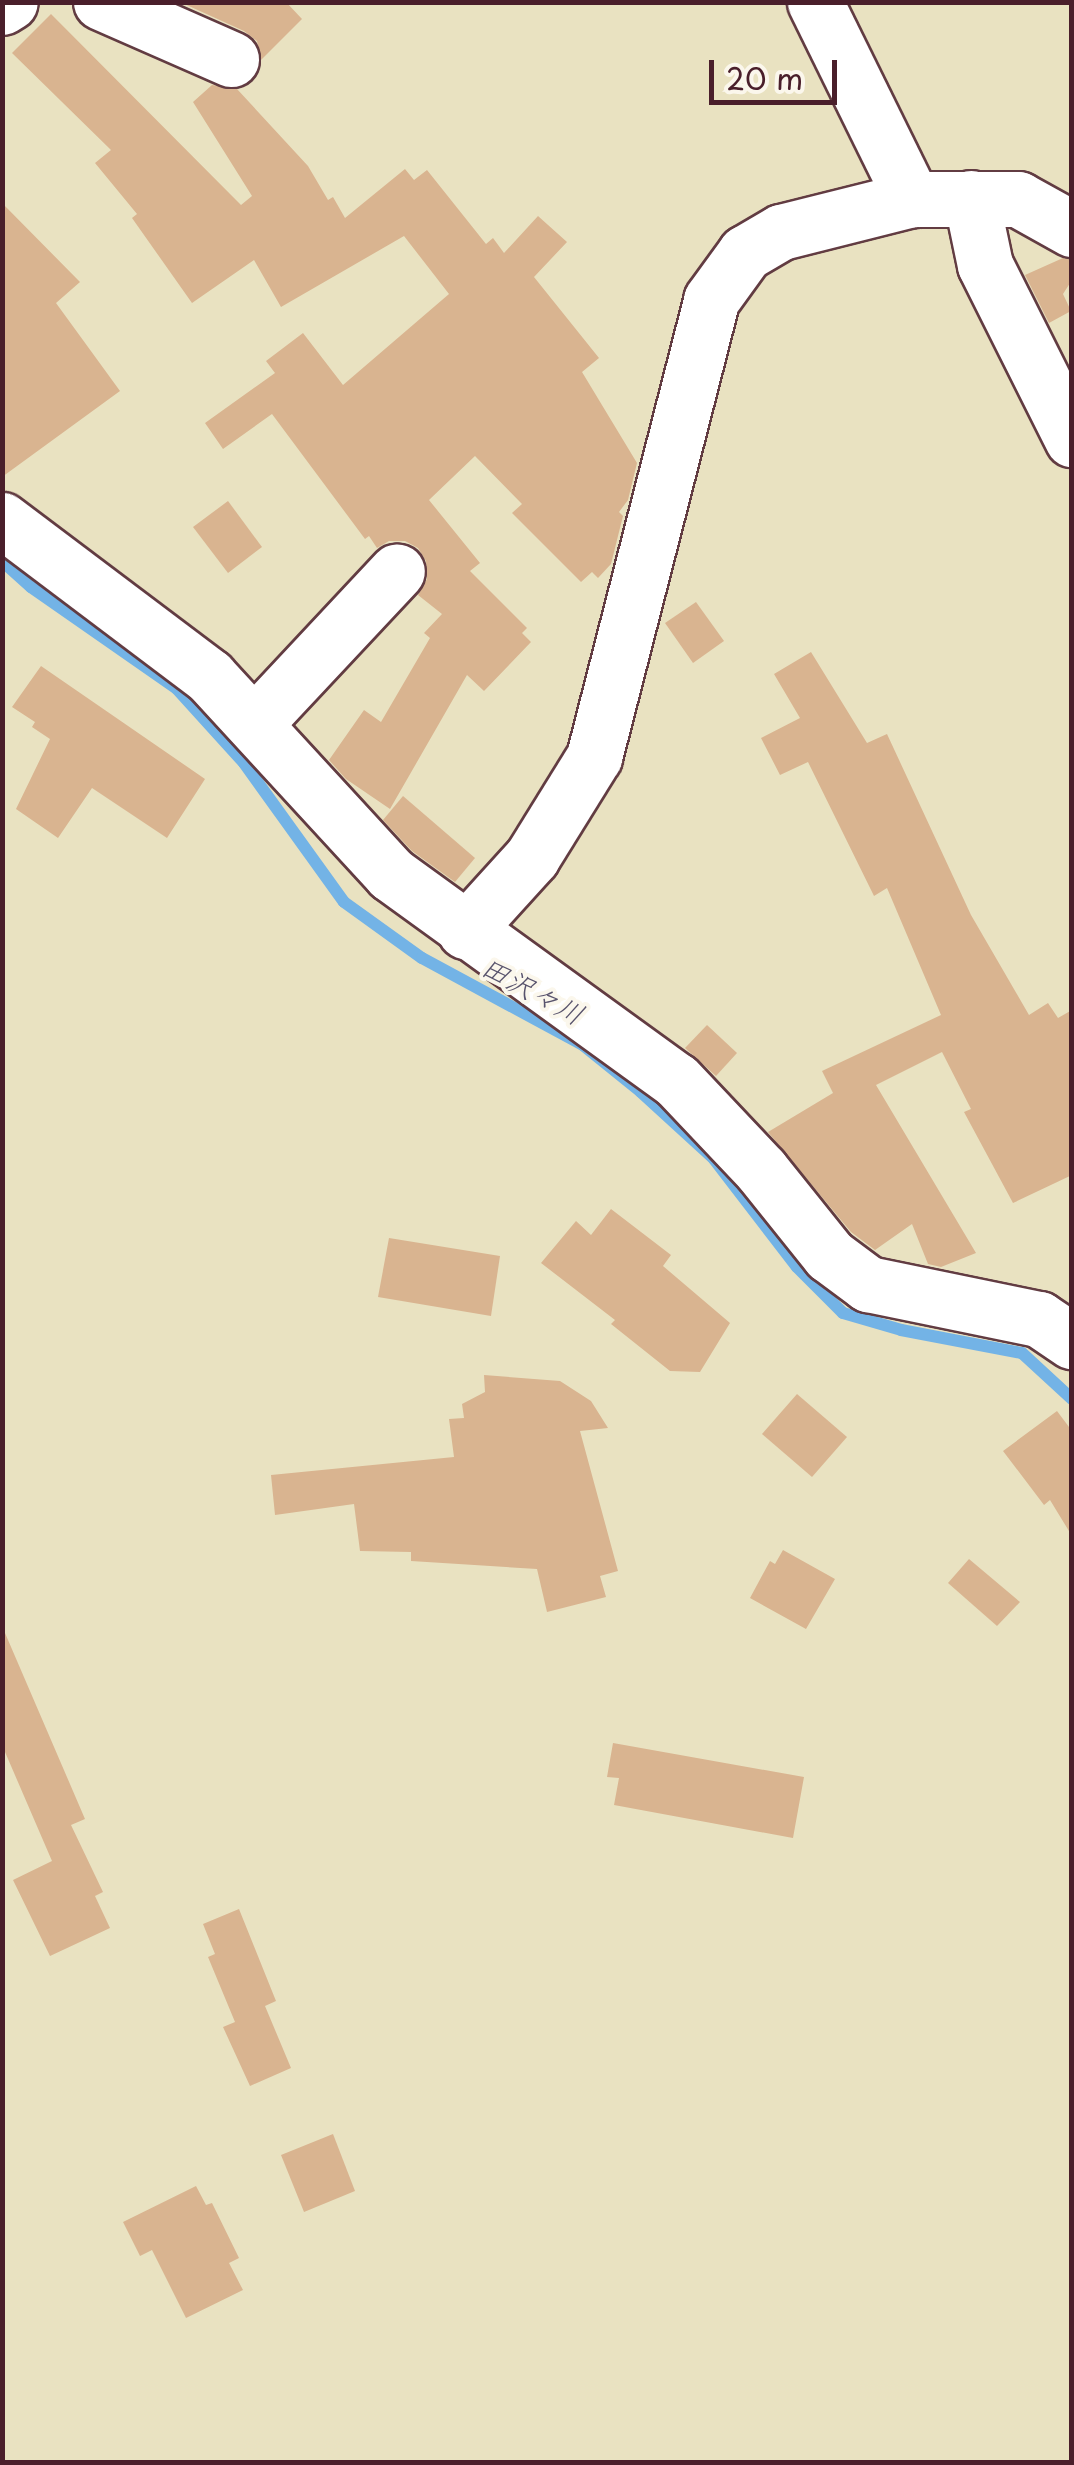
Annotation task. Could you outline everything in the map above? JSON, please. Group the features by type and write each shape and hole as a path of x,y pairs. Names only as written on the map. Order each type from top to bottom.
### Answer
{"street":[{"path":"2,7 10,2"},
{"path":"101,2 231,59"},
{"path":"815,2 912,199"},
{"path":"970,198 985,265 1072,439"},
{"path":"466,931 532,857 594,757 712,300 745,254 782,232 912,199 1018,199 1072,229"},
{"path":"2,520 210,676 392,874 676,1080 761,1170 829,1255 868,1284 1039,1319 1072,1341"},
{"path":"254,724 397,570"}],"building":[{"path":"180,2 286,2 302,19 261,60 257,41 244,31"},
{"path":"51,14 241,205 252,196 193,102 212,85 237,89 308,166 328,200 333,197 345,218 405,169 414,180 427,170 486,244 493,238 504,253 538,216 567,242 534,277 599,358 582,372 637,463 628,500 619,512 623,516 611,564 598,578 592,572 581,582 512,513 522,504 475,456 429,500 480,563 470,571 527,628 522,633 531,642 484,691 467,675 390,809 346,779 329,760 364,710 381,722 430,638 424,633 442,614 418,595 427,579 426,561 418,548 405,541 389,541 377,548 369,536 365,539 272,414 223,449 205,423 275,373 266,361 303,333 343,385 449,294 404,236 281,307 254,260 192,303 132,218 137,214 95,163 111,150 12,53"},
{"path":"2,203 80,282 56,303 120,391 2,477"},
{"path":"1063,258 1072,260 1072,280 1063,294 1071,311 1049,323 1025,275"},
{"path":"228,501 262,547 228,573 193,527"},
{"path":"696,602 724,641 693,663 665,623"},
{"path":"811,652 867,743 887,734 971,915 1029,1015 1048,1003 1058,1018 1072,1010 1072,1175 1013,1203 964,1112 971,1109 942,1052 876,1085 976,1253 941,1267 928,1264 912,1224 875,1250 851,1232 768,1132 833,1093 822,1071 941,1015 887,888 874,896 808,762 780,775 761,738 800,718 774,674"},
{"path":"41,666 205,779 167,838 92,788 58,838 16,809 50,739 32,727 35,722 12,707"},
{"path":"403,796 475,858 455,882 412,851 383,820"},
{"path":"707,1025 737,1053 716,1076 685,1048"},
{"path":"611,1209 671,1255 663,1266 730,1323 700,1372 670,1371 611,1324 615,1320 541,1263 576,1221 591,1235"},
{"path":"389,1238 500,1256 491,1316 378,1297"},
{"path":"484,1375 560,1381 591,1401 608,1428 580,1431 618,1571 600,1576 606,1597 547,1612 537,1569 411,1561 411,1552 360,1551 354,1504 275,1515 271,1475 454,1457 449,1419 464,1418 462,1404 485,1392"},
{"path":"797,1394 847,1437 812,1477 762,1434"},
{"path":"1057,1411 1072,1431 1072,1536 1050,1500 1044,1505 1003,1451"},
{"path":"783,1550 835,1579 806,1629 750,1598 770,1561 775,1564"},
{"path":"969,1559 1020,1602 997,1626 948,1583"},
{"path":"2,1626 85,1819 71,1825 103,1892 95,1896 110,1928 50,1956 13,1880 52,1861 2,1745"},
{"path":"613,1743 804,1777 793,1838 614,1805 619,1778 607,1777"},
{"path":"239,1909 276,2001 265,2006 291,2068 250,2086 223,2027 235,2022 208,1957 215,1954 203,1924"},
{"path":"333,2134 355,2191 304,2212 281,2155"},
{"path":"196,2186 206,2205 212,2203 239,2258 229,2263 243,2290 186,2318 152,2250 140,2256 123,2222"}],"waterway":[{"name":"田沢々川","path":"2,561 31,587 177,689 244,763 344,902 422,958 583,1045 641,1092 714,1159 797,1267 843,1313 901,1330 1022,1353 1072,1399"}]}
